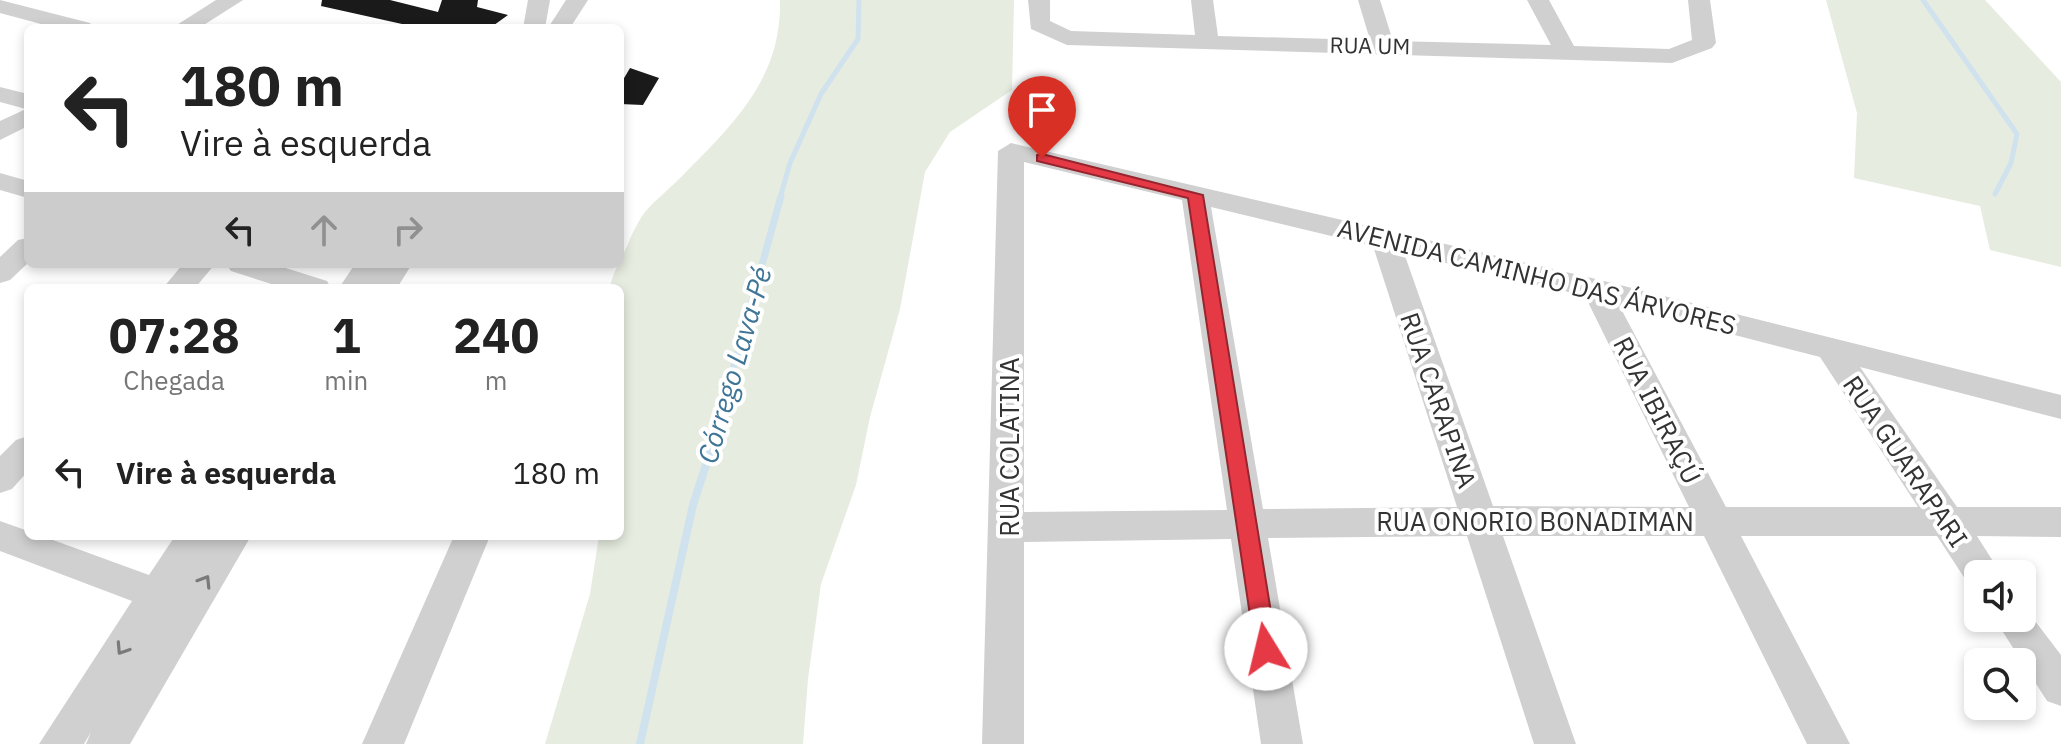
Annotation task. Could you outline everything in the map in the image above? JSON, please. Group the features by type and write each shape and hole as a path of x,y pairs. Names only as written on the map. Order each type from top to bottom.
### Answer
{"street":[{"path":"190,24 232,0"},
{"path":"535,24 539,0"},
{"path":"562,24 577,0"},
{"name":"RUA UM","path":"1039,0 1039,24 1051,33 1067,38 1207,39 1672,56 1704,43 1699,0"},
{"path":"1202,0 1207,39"},
{"path":"1369,0 1383,45"},
{"path":"1538,0 1566,52"},
{"path":"0,6 67,24"},
{"path":"0,94 24,101"},
{"path":"0,132 24,118"},
{"name":"AVENIDA CAMINHO DAS ÁRVORES","path":"1011,151 1596,289 2061,407"},
{"name":"RUA COLATINA","path":"1003,744 1009,527 1011,151"},
{"path":"0,181 24,189"},
{"path":"1195,195 1282,744"},
{"name":"RUA CARAPINA","path":"1385,239 1555,744"},
{"path":"0,273 24,251"},
{"path":"182,284 196,268"},
{"path":"254,268 304,284"},
{"name":"RUA IBIRAÇÚ","path":"1596,289 1829,744"},
{"name":"RUA GUARAPARI","path":"1831,349 1972,560"},
{"path":"0,479 24,453"},
{"name":"RUA ONORIO BONADIMAN","path":"1009,527 1480,521 2061,522"},
{"path":"0,536 158,594"},
{"path":"60,744 192,540"},
{"path":"107,744 231,540"},
{"path":"383,744 470,540"},
{"path":"2023,632 2061,688"}],"shaded area":[{"path":"780,0 1014,0 1012,90 950,132 925,172 900,309 870,417 856,485 821,584 803,744 545,744 590,594 598,540 624,540 624,284 611,284 612,280 617,268 624,268 624,252 645,212 722,135 752,96 773,52 779,27"},
{"path":"1826,0 1985,0 2061,82 2061,267 1990,250 1980,206 1854,178 1857,113"}],"building":[{"path":"322,0 390,0 438,12 442,0 478,0 477,7 508,15 496,24 402,24 321,6"},
{"path":"630,68 659,78 643,105 624,104 624,78"}],"waterway":[{"name":"Córrego Lava-Pé","path":"780,198 790,163 821,94 858,39 859,0"},
{"path":"1923,0 2017,134 2011,163 1995,194"},
{"name":"Córrego Lava-Pé","path":"713,442 781,196"},
{"name":"Córrego Lava-Pé","path":"640,744 693,505 714,440"}],"route":[{"path":"1042,158 1195,195 1266,649"}]}
